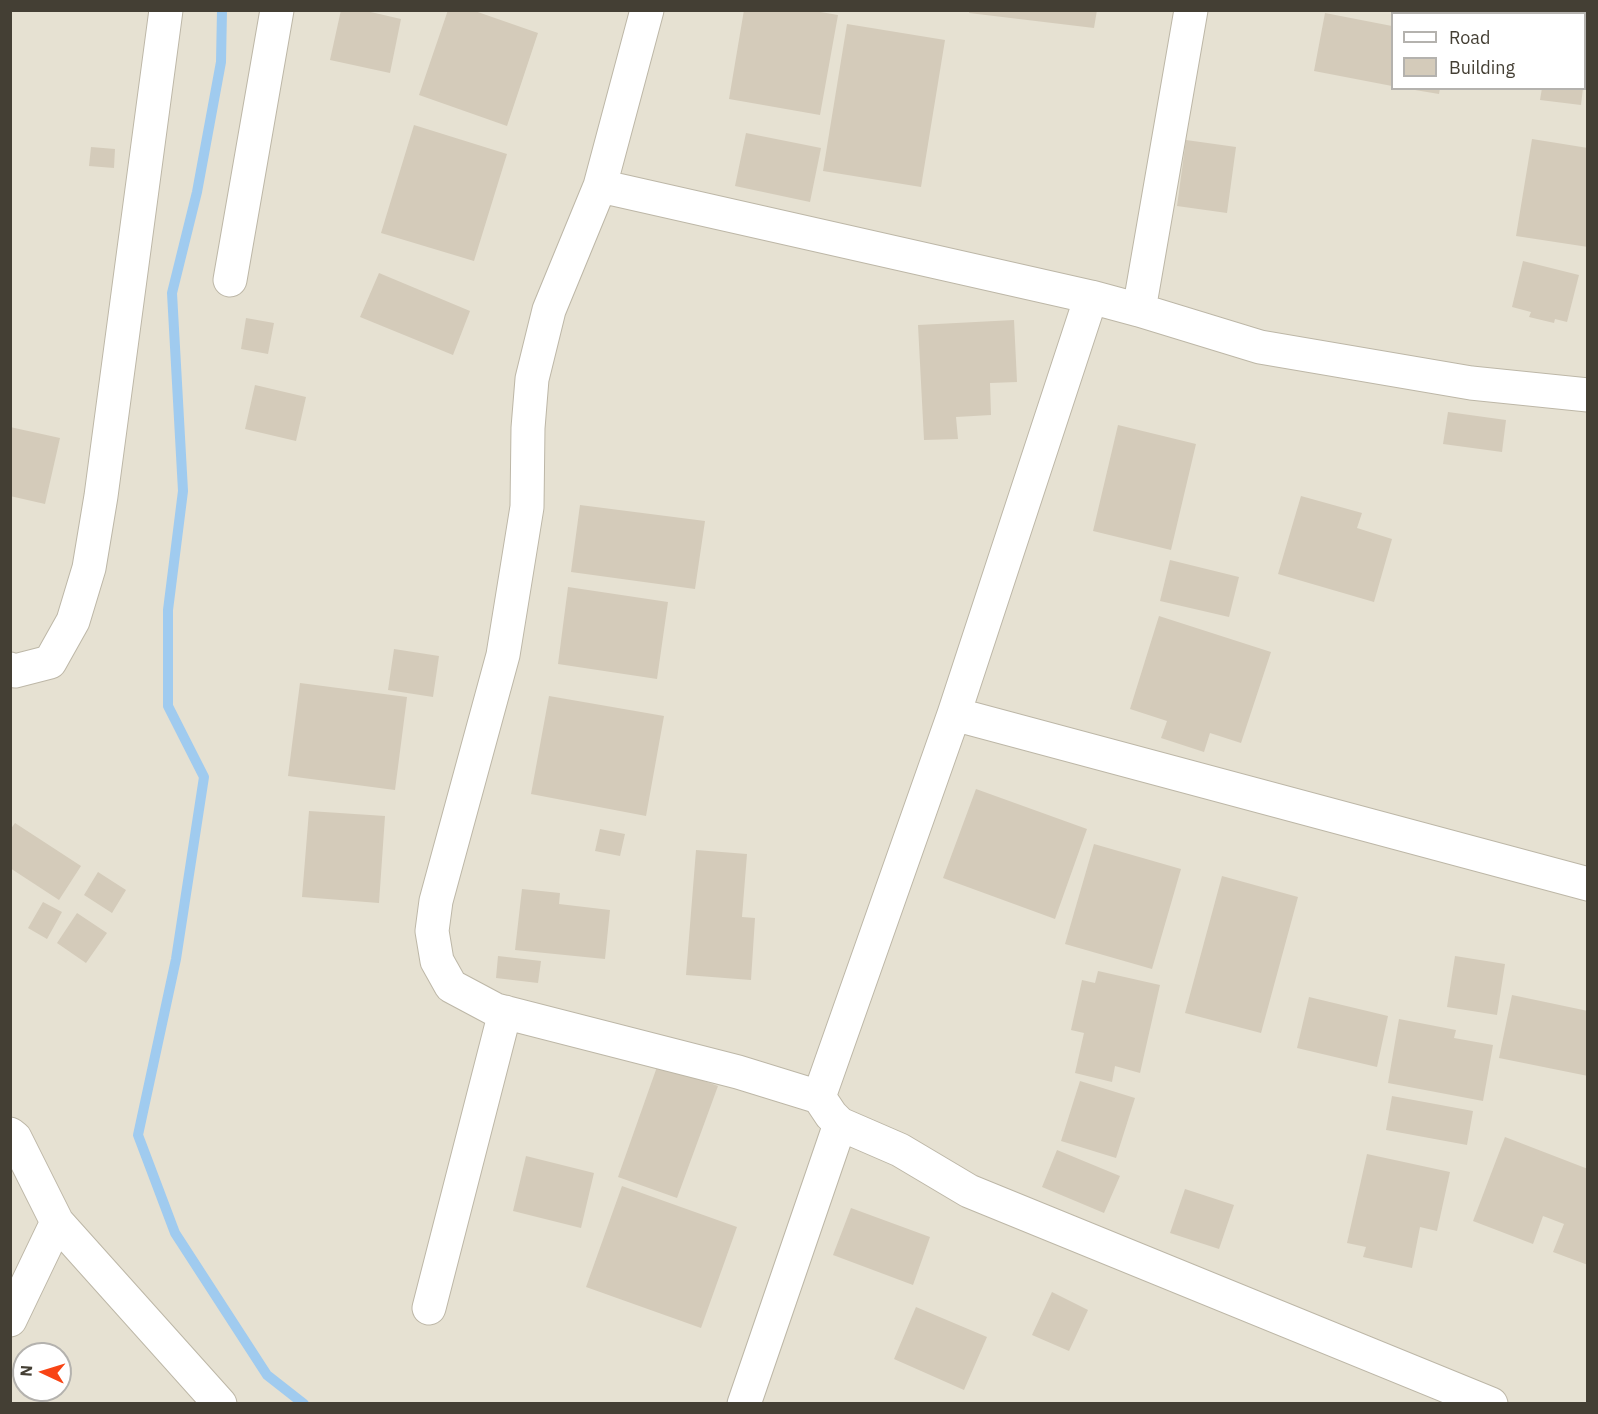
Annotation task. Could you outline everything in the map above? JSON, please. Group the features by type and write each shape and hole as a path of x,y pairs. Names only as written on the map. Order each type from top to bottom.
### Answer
{"street":[{"path":"10,669 15,671 50,662 73,621 89,568 101,496 166,10"},
{"path":"230,280 277,10"},
{"path":"647,10 600,186 549,310 532,379 526,507 502,655 436,901 432,931 437,961 451,986 496,1010 727,1069 819,1097 840,1124 900,1150 969,1191 1491,1404"},
{"path":"1138,310 1191,10"},
{"path":"600,186 1091,297 1260,347 1471,383 1587,395"},
{"path":"819,1097 954,714 1091,297"},
{"path":"954,714 1587,884"},
{"path":"429,1308 505,1012"},
{"path":"744,1404 840,1124"},
{"path":"10,1134 15,1138 57,1222 220,1404"},
{"path":"10,1320 57,1222"}],"shaded area":[{"path":"11,11 1587,11 1587,1403 11,1403"}],"building":[{"path":"341,10 362,10 401,19 390,73 330,60"},
{"path":"448,10 472,10 538,33 507,126 419,95"},
{"path":"744,10 809,10 838,15 820,115 729,99"},
{"path":"970,10 1097,10 1094,28 969,13"},
{"path":"1325,13 1391,26 1391,86 1314,71"},
{"path":"847,24 945,40 921,187 823,171"},
{"path":"1586,32 1588,32 1588,89 1586,89"},
{"path":"1415,90 1440,90 1439,94"},
{"path":"1542,90 1583,90 1581,105 1540,100"},
{"path":"414,125 507,154 474,261 381,233"},
{"path":"746,133 821,148 810,202 735,186"},
{"path":"1532,139 1588,148 1588,247 1516,236"},
{"path":"1186,140 1236,147 1227,213 1177,206"},
{"path":"91,147 115,149 114,168 89,166"},
{"path":"1523,261 1579,275 1567,322 1555,319 1554,323 1529,317 1531,312 1512,307"},
{"path":"379,273 470,311 453,355 360,317"},
{"path":"246,318 274,323 268,354 241,349"},
{"path":"1014,320 1017,382 990,383 991,415 956,417 958,439 924,440 918,325"},
{"path":"255,385 306,397 296,441 245,429"},
{"path":"1448,412 1506,420 1502,452 1443,444"},
{"path":"1118,425 1196,444 1171,550 1093,531"},
{"path":"10,427 60,438 45,504 10,496"},
{"path":"1301,496 1362,513 1357,528 1392,539 1374,602 1278,574"},
{"path":"580,505 705,521 695,589 571,572"},
{"path":"1170,560 1239,577 1229,617 1160,601"},
{"path":"568,587 668,602 657,679 558,664"},
{"path":"1159,616 1271,652 1241,743 1210,733 1204,752 1161,738 1167,721 1130,709"},
{"path":"394,649 439,656 433,697 388,690"},
{"path":"300,683 407,697 395,790 288,776"},
{"path":"549,696 664,716 646,816 531,794"},
{"path":"976,789 1087,829 1055,919 943,878"},
{"path":"309,811 385,816 379,903 302,897"},
{"path":"15,823 81,866 59,900 10,868 10,830"},
{"path":"600,829 625,834 620,856 595,851"},
{"path":"1094,844 1181,869 1152,969 1065,944"},
{"path":"696,850 747,854 742,917 755,918 751,980 686,975"},
{"path":"98,872 126,890 112,913 84,895"},
{"path":"1222,876 1298,897 1261,1033 1185,1013"},
{"path":"522,889 560,893 559,904 610,910 605,959 515,950"},
{"path":"43,902 62,912 47,939 28,928"},
{"path":"77,913 107,933 86,963 57,943"},
{"path":"498,956 541,961 538,983 496,978"},
{"path":"1455,956 1505,964 1497,1015 1447,1007"},
{"path":"1098,971 1160,985 1140,1073 1115,1066 1112,1082 1075,1073 1084,1033 1071,1030 1082,980 1095,983"},
{"path":"1512,995 1588,1011 1588,1076 1499,1058"},
{"path":"1309,997 1388,1016 1377,1067 1297,1048"},
{"path":"1399,1019 1456,1030 1454,1038 1493,1045 1483,1101 1388,1083"},
{"path":"658,1064 718,1086 677,1198 618,1177"},
{"path":"1080,1081 1135,1098 1116,1158 1061,1141"},
{"path":"1392,1096 1473,1111 1467,1145 1386,1130"},
{"path":"1505,1137 1588,1169 1588,1265 1553,1252 1564,1224 1543,1216 1533,1244 1473,1221"},
{"path":"1057,1150 1120,1176 1104,1213 1042,1187"},
{"path":"1367,1154 1450,1172 1437,1231 1420,1227 1412,1268 1363,1257 1366,1247 1347,1243"},
{"path":"526,1156 594,1173 581,1228 513,1211"},
{"path":"622,1186 737,1227 701,1328 586,1287"},
{"path":"1185,1189 1234,1205 1219,1249 1170,1233"},
{"path":"851,1208 930,1237 913,1285 833,1255"},
{"path":"1052,1292 1088,1310 1069,1351 1032,1335"},
{"path":"916,1307 987,1337 964,1390 894,1359"}],"waterway":[{"path":"222,10 221,62 197,192 172,293 183,491 168,610 168,706 204,777 176,959 138,1135 175,1233 267,1375 304,1404"}]}
